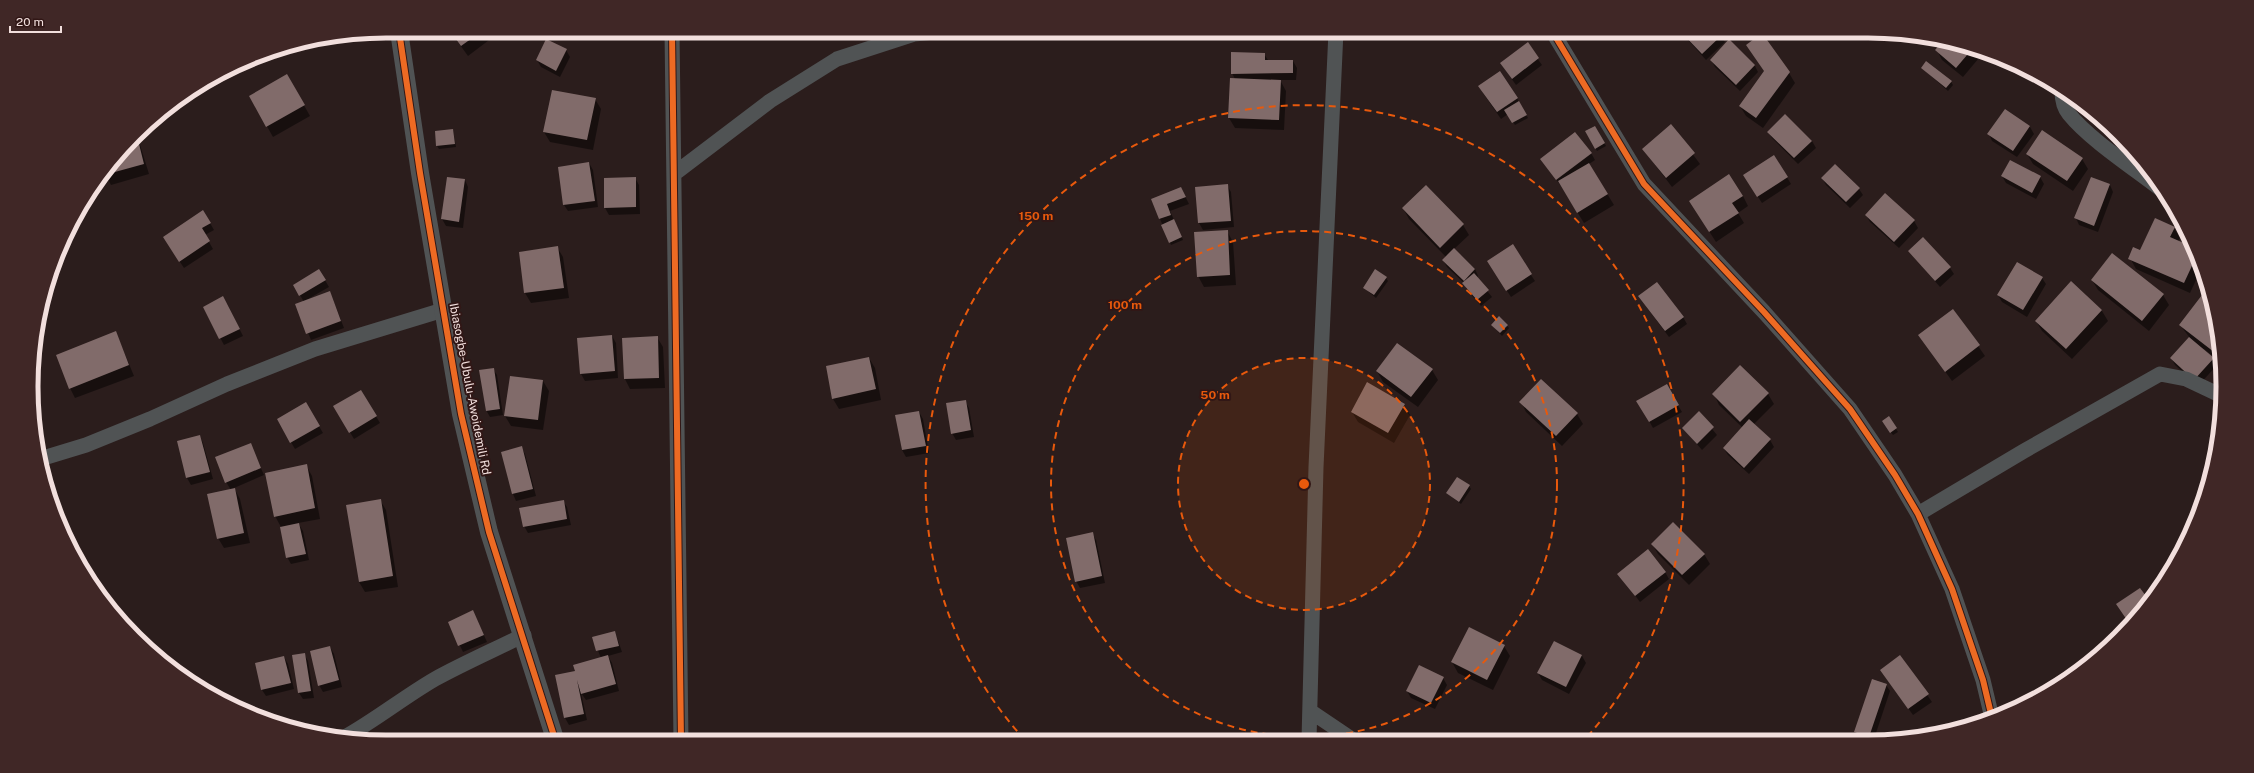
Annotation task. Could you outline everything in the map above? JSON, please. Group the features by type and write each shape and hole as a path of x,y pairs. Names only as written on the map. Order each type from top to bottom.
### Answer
{"street":[{"name":"Ibiasogbe-Ubulu-Awoidemili Rd","path":"400,38 420,173 461,414 489,532 524,635 554,735"},
{"path":"672,38 681,735"},
{"path":"674,174 770,101 837,59 899,38"},
{"path":"1309,735 1316,467 1336,38"},
{"path":"1556,38 1644,184 1764,312 1850,409 1918,514 1952,589 1983,680 1991,712"},
{"path":"2062,98 2062,101 2068,113 2082,128 2148,180"},
{"path":"46,457 86,445 150,419 227,384 315,349 443,310"},
{"path":"1918,514 2024,451 2160,374 2186,379 2216,393"},
{"path":"351,733 371,722 406,697 436,679 524,635"},
{"path":"1310,712 1345,735"}],"building":[{"path":"455,38 472,38 461,46"},
{"path":"1687,38 1719,38 1702,54"},
{"path":"1755,38 1766,38 1790,72 1756,118 1739,106 1764,71 1746,45"},
{"path":"546,39 567,49 556,71 536,60"},
{"path":"1729,39 1755,65 1736,85 1710,60"},
{"path":"1528,42 1539,58 1512,79 1500,63"},
{"path":"1939,46 1969,53 1956,68 1935,50"},
{"path":"1231,52 1265,53 1265,60 1293,60 1293,73 1231,74"},
{"path":"1926,61 1952,81 1946,88 1921,68"},
{"path":"1500,71 1518,98 1497,112 1478,86"},
{"path":"287,74 305,105 266,127 249,96"},
{"path":"1230,78 1281,80 1279,120 1228,118"},
{"path":"552,90 596,98 587,140 543,132"},
{"path":"1519,101 1527,115 1512,123 1504,110"},
{"path":"2005,109 2030,126 2013,151 1987,134"},
{"path":"1785,114 1812,141 1794,158 1767,132"},
{"path":"1671,124 1695,153 1666,178 1642,149"},
{"path":"1595,126 1605,143 1595,149 1585,131"},
{"path":"453,129 455,144 436,146 435,131"},
{"path":"2042,130 2083,158 2067,181 2026,154"},
{"path":"1575,132 1592,153 1556,180 1540,159"},
{"path":"138,142 144,164 111,173"},
{"path":"1774,155 1788,177 1757,197 1743,175"},
{"path":"2010,160 2041,176 2032,193 2001,176"},
{"path":"589,162 595,201 563,205 558,167"},
{"path":"1589,163 1608,194 1577,213 1558,181"},
{"path":"1835,164 1860,188 1846,202 1821,178"},
{"path":"1729,174 1743,196 1732,203 1739,213 1709,232 1689,201"},
{"path":"447,177 465,179 459,222 441,219"},
{"path":"636,177 636,207 604,208 604,178"},
{"path":"2091,177 2110,184 2094,226 2074,218"},
{"path":"1228,184 1231,221 1198,223 1195,187"},
{"path":"1426,185 1464,224 1440,248 1402,208"},
{"path":"1181,187 1186,197 1167,204 1171,215 1159,219 1151,199"},
{"path":"1885,193 1915,220 1894,242 1865,215"},
{"path":"203,210 211,223 202,228 210,241 179,262 163,237"},
{"path":"2155,218 2175,227 2170,237 2185,243 2193,263 2184,283 2128,259 2133,247 2140,250"},
{"path":"1174,219 1182,237 1169,243 1161,225"},
{"path":"1228,230 1230,275 1197,277 1194,232"},
{"path":"1923,237 1951,267 1935,281 1908,251"},
{"path":"1513,244 1532,274 1506,291 1487,261"},
{"path":"558,246 564,288 524,293 519,252"},
{"path":"1454,248 1475,269 1464,281 1442,260"},
{"path":"2112,253 2164,294 2142,321 2091,280"},
{"path":"2017,262 2043,277 2023,310 1997,295"},
{"path":"319,269 326,280 299,296 293,285"},
{"path":"1375,269 1387,277 1374,295 1363,288"},
{"path":"1474,273 1489,290 1477,300 1462,283"},
{"path":"2071,281 2102,310 2066,349 2035,321"},
{"path":"1657,282 1684,317 1665,331 1638,296"},
{"path":"330,291 341,321 306,334 295,304"},
{"path":"2202,295 2204,297 2209,319 2214,352 2179,325"},
{"path":"223,296 240,329 219,339 203,307"},
{"path":"1953,309 1980,345 1945,372 1918,335"},
{"path":"1499,316 1508,325 1500,333 1491,325"},
{"path":"116,331 129,365 69,389 56,355"},
{"path":"612,335 615,371 580,374 577,338"},
{"path":"658,336 659,378 624,379 622,338"},
{"path":"2189,337 2214,358 2194,380 2170,358"},
{"path":"1397,343 1433,369 1411,397 1376,371"},
{"path":"869,357 876,389 832,399 826,366"},
{"path":"1740,365 1769,393 1740,422 1712,394"},
{"path":"494,368 500,409 486,411 479,370"},
{"path":"510,376 543,380 538,420 504,416"},
{"path":"1541,379 1578,413 1556,436 1519,402"},
{"path":"1367,382 1405,404 1388,433 1351,412"},
{"path":"1667,384 1679,405 1649,422 1636,401"},
{"path":"361,390 377,416 349,433 333,406"},
{"path":"966,400 971,430 951,434 946,403"},
{"path":"306,402 320,426 290,443 277,419"},
{"path":"919,411 926,446 902,450 895,415"},
{"path":"1699,411 1714,427 1697,444 1682,428"},
{"path":"1889,416 1897,428 1890,433 1882,421"},
{"path":"1749,419 1771,439 1744,468 1723,448"},
{"path":"200,435 210,472 186,478 177,441"},
{"path":"251,443 261,468 225,483 215,457"},
{"path":"522,446 533,489 512,494 501,452"},
{"path":"307,464 315,508 274,517 265,473"},
{"path":"1457,477 1470,485 1459,502 1446,493"},
{"path":"235,488 244,533 217,539 207,494"},
{"path":"381,499 393,576 359,582 346,505"},
{"path":"564,500 567,519 523,527 519,508"},
{"path":"1673,522 1705,554 1682,575 1651,544"},
{"path":"299,523 306,554 286,558 280,527"},
{"path":"1093,532 1102,576 1075,582 1066,538"},
{"path":"1648,549 1666,572 1635,596 1617,574"},
{"path":"2140,588 2146,596 2127,620 2116,604"},
{"path":"473,610 484,635 458,646 448,622"},
{"path":"1469,627 1505,645 1487,680 1451,662"},
{"path":"615,631 619,646 596,651 592,637"},
{"path":"1554,641 1582,655 1566,687 1537,673"},
{"path":"330,646 339,680 318,686 310,651"},
{"path":"305,653 311,691 298,693 292,655"},
{"path":"608,655 616,684 581,694 577,680 584,714 564,718 555,675 575,671 573,665"},
{"path":"1900,655 1929,694 1908,709 1880,670"},
{"path":"284,656 291,683 261,690 255,663"},
{"path":"1419,665 1444,677 1431,703 1406,691"},
{"path":"1872,679 1887,684 1870,735 1863,735 1854,732"}],"cycle path":[{"path":"400,38 420,173 461,414 489,532 554,735"},
{"path":"672,38 681,735"},
{"path":"1556,38 1644,184 1764,312 1850,409 1895,475 1918,514 1952,589 1983,680 1991,712"}]}
